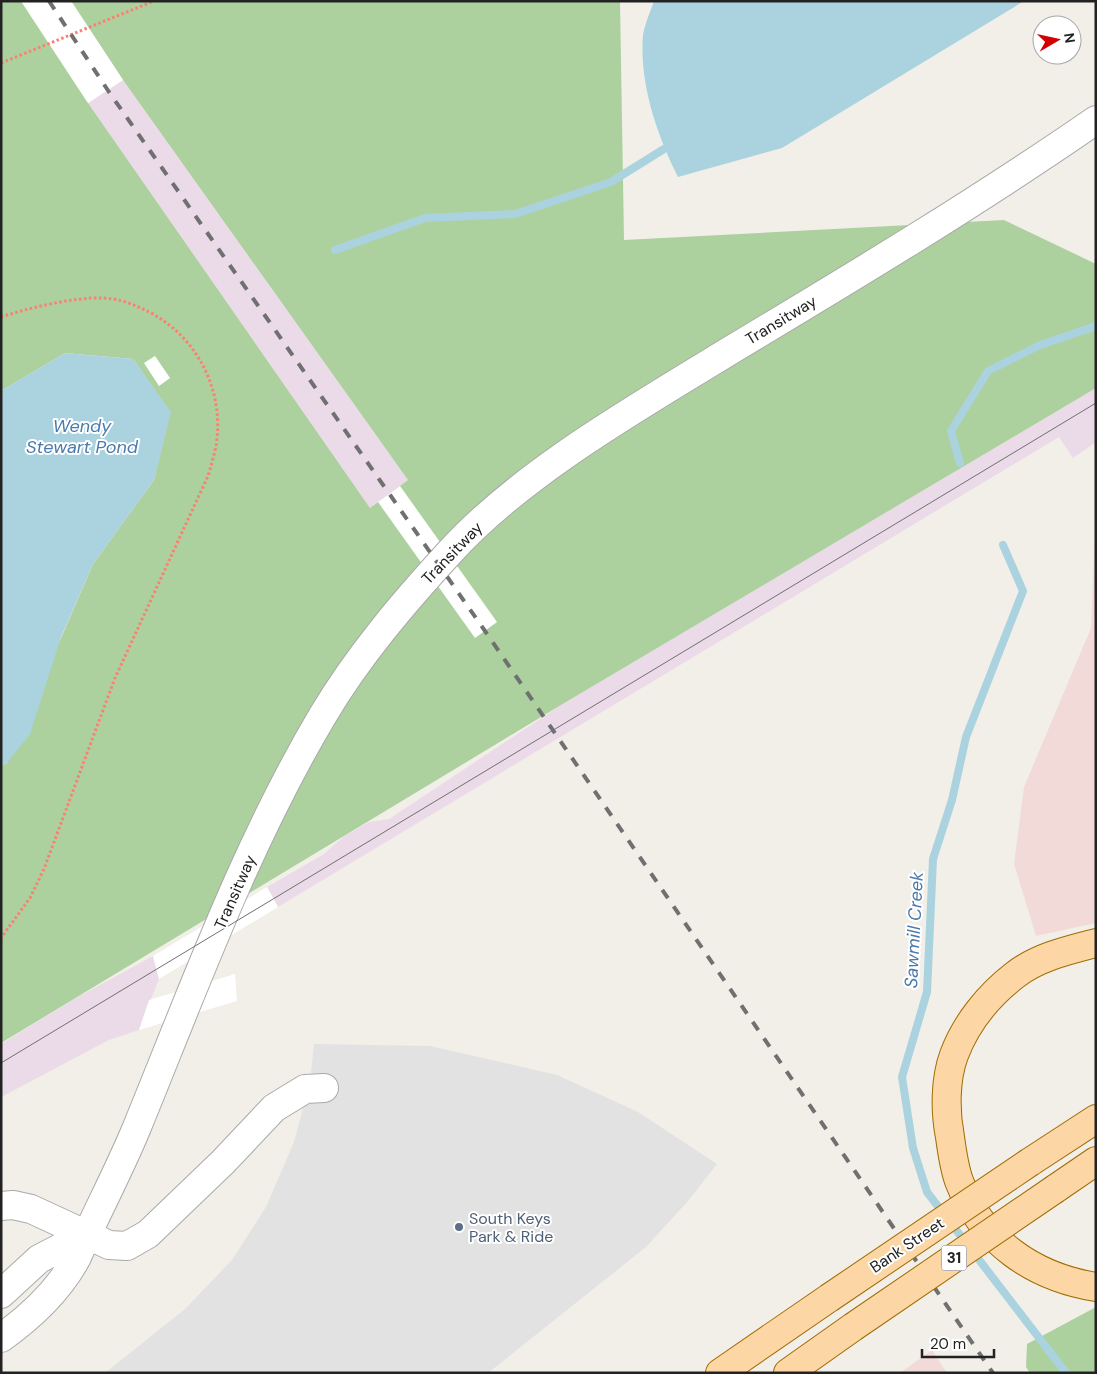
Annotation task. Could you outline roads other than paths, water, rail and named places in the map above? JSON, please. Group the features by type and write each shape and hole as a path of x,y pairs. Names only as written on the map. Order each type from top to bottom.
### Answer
{"main road":[{"path":"1096,943 1036,962 1016,974 982,1007 967,1028 954,1056 947,1098 948,1128 956,1172 976,1213 1002,1246 1033,1268 1059,1279 1096,1287"},
{"name":"Bank Street","path":"720,1373 1096,1119"},
{"name":"31","path":"788,1373 1096,1161"}],"lane":[{"name":"Transitway","path":"1,1338 38,1307 66,1277 134,1133 247,865 293,769 324,714 352,670 450,551 512,496 582,445 674,385 881,259 1096,120"},
{"path":"1,1206 13,1204 31,1208 109,1246 127,1246 148,1234 274,1108 305,1089 324,1088"},
{"path":"1,1294 39,1260 87,1234"}],"water":[{"path":"654,1 1024,1 782,148 678,177 663,144 651,108 644,72 643,35"},
{"name":"Wendy Stewart Pond","path":"65,353 133,359 171,412 154,480 93,564 61,637 30,734 7,763 1,766 1,391"}],"waterway":[{"path":"335,250 425,218 515,214 611,182 664,149"},
{"name":"Sawmill Creek","path":"960,463 951,431 988,371 1040,345 1096,326"},
{"name":"Sawmill Creek","path":"1003,545 1023,591 966,737 952,800 933,859 927,992 902,1077 913,1148 927,1192 1066,1373"}],"tram line":[{"path":"1,1063 1096,403"}],"railway":[{"path":"49,1 109,92 485,631 993,1373"}],"place":[{"name":"South Keys Park & Ride","path":"459,1227"}]}
